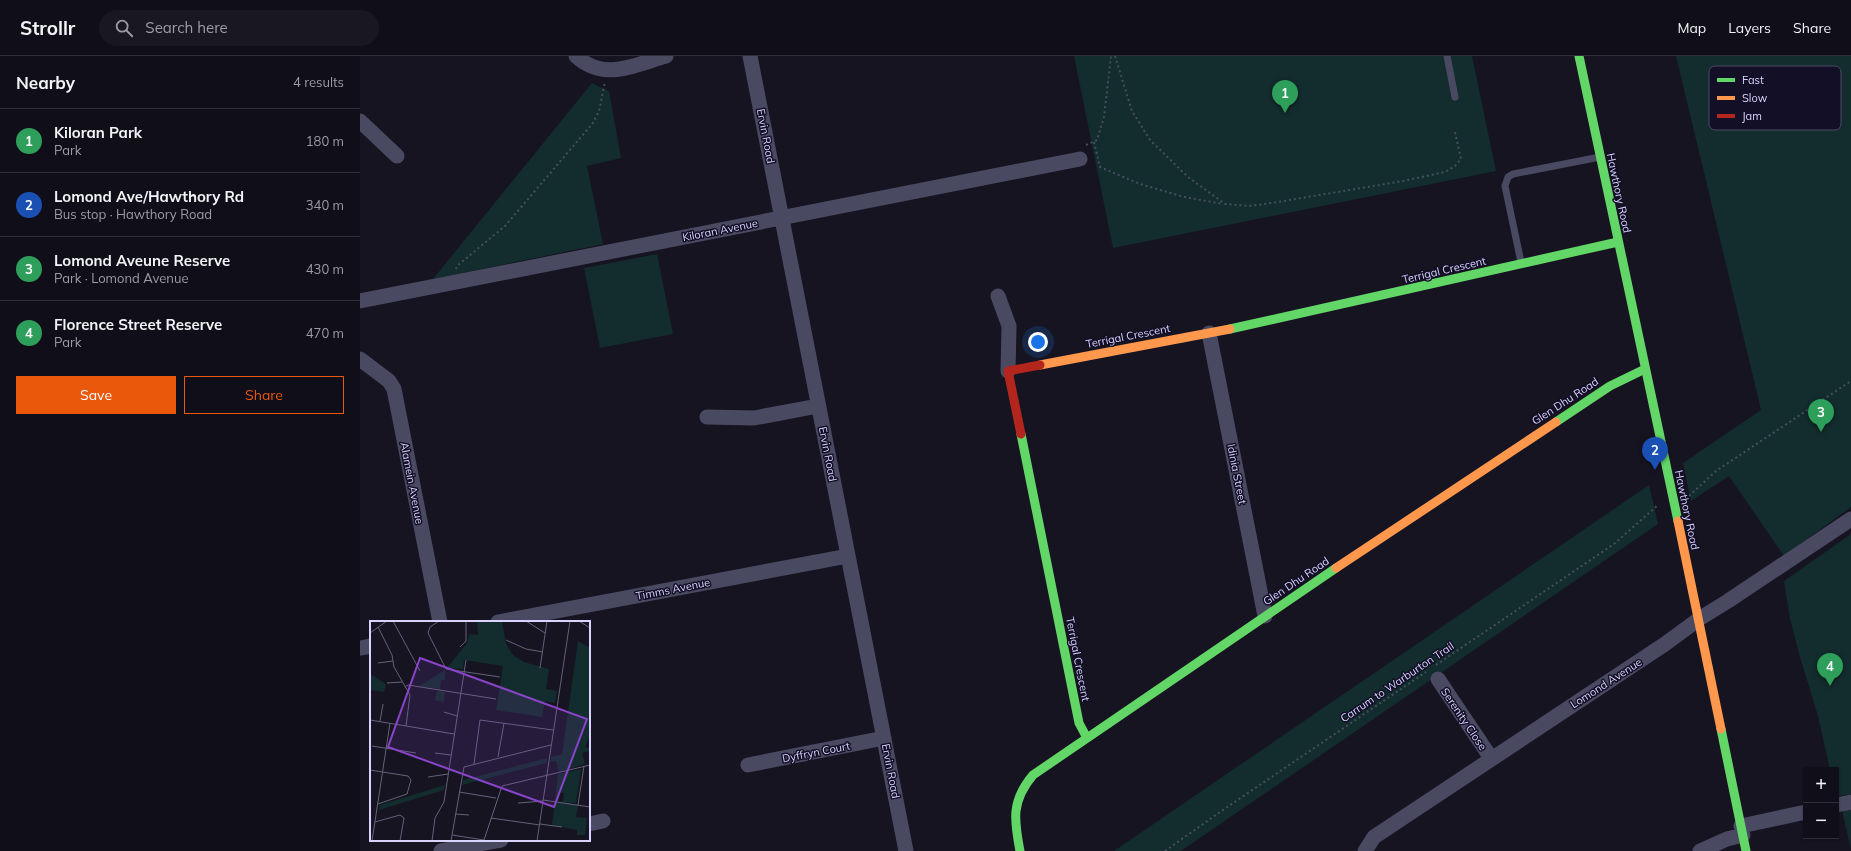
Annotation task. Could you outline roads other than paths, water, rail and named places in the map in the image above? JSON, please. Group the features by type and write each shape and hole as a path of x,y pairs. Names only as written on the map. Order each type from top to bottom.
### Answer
{"street":[{"path":"576,56 580,60 600,70 608,71 666,56"},
{"name":"Ervin Road","path":"750,56 906,851"},
{"name":"Hawthory Road","path":"1579,56 1699,619 1746,851"},
{"path":"360,121 397,156"},
{"name":"Kiloran Avenue","path":"360,301 1080,159"},
{"name":"Terrigal Crescent","path":"1087,738 1079,723 1008,371 1209,333 1396,293 1618,242"},
{"path":"998,296 1009,326 1008,371"},
{"name":"Idinia Street","path":"1209,333 1265,616"},
{"name":"Alamein Avenue","path":"360,359 389,381 394,389 440,621"},
{"name":"Glen Dhu Road","path":"1020,851 1014,822 1014,811 1021,789 1033,775 1418,512 1610,386 1645,368"},
{"path":"707,417 754,418 818,406"},
{"name":"Lomond Avenue","path":"1365,851 1374,837 1851,519"},
{"name":"Timms Avenue","path":"503,621 848,556"},
{"path":"360,648 370,646"},
{"name":"Serenity Close","path":"1438,679 1491,758"},
{"name":"Dyffryn Court","path":"748,765 884,738"},
{"path":"1839,805 1851,802"},
{"path":"1700,851 1727,839 1742,830 1803,813"},
{"path":"441,851 495,841"}],"lane":[{"path":"1447,56 1455,97"},
{"path":"1522,264 1505,186 1508,177 1513,174 1600,157"}],"place":[{"name":"Kiloran Park","path":"1285,113"},
{"name":"Lomond Aveune Reserve","path":"1821,432"},
{"name":"Lomond Ave/Hawthory Rd","path":"1655,470"},
{"name":"Florence Street Reserve","path":"1830,686"}]}
